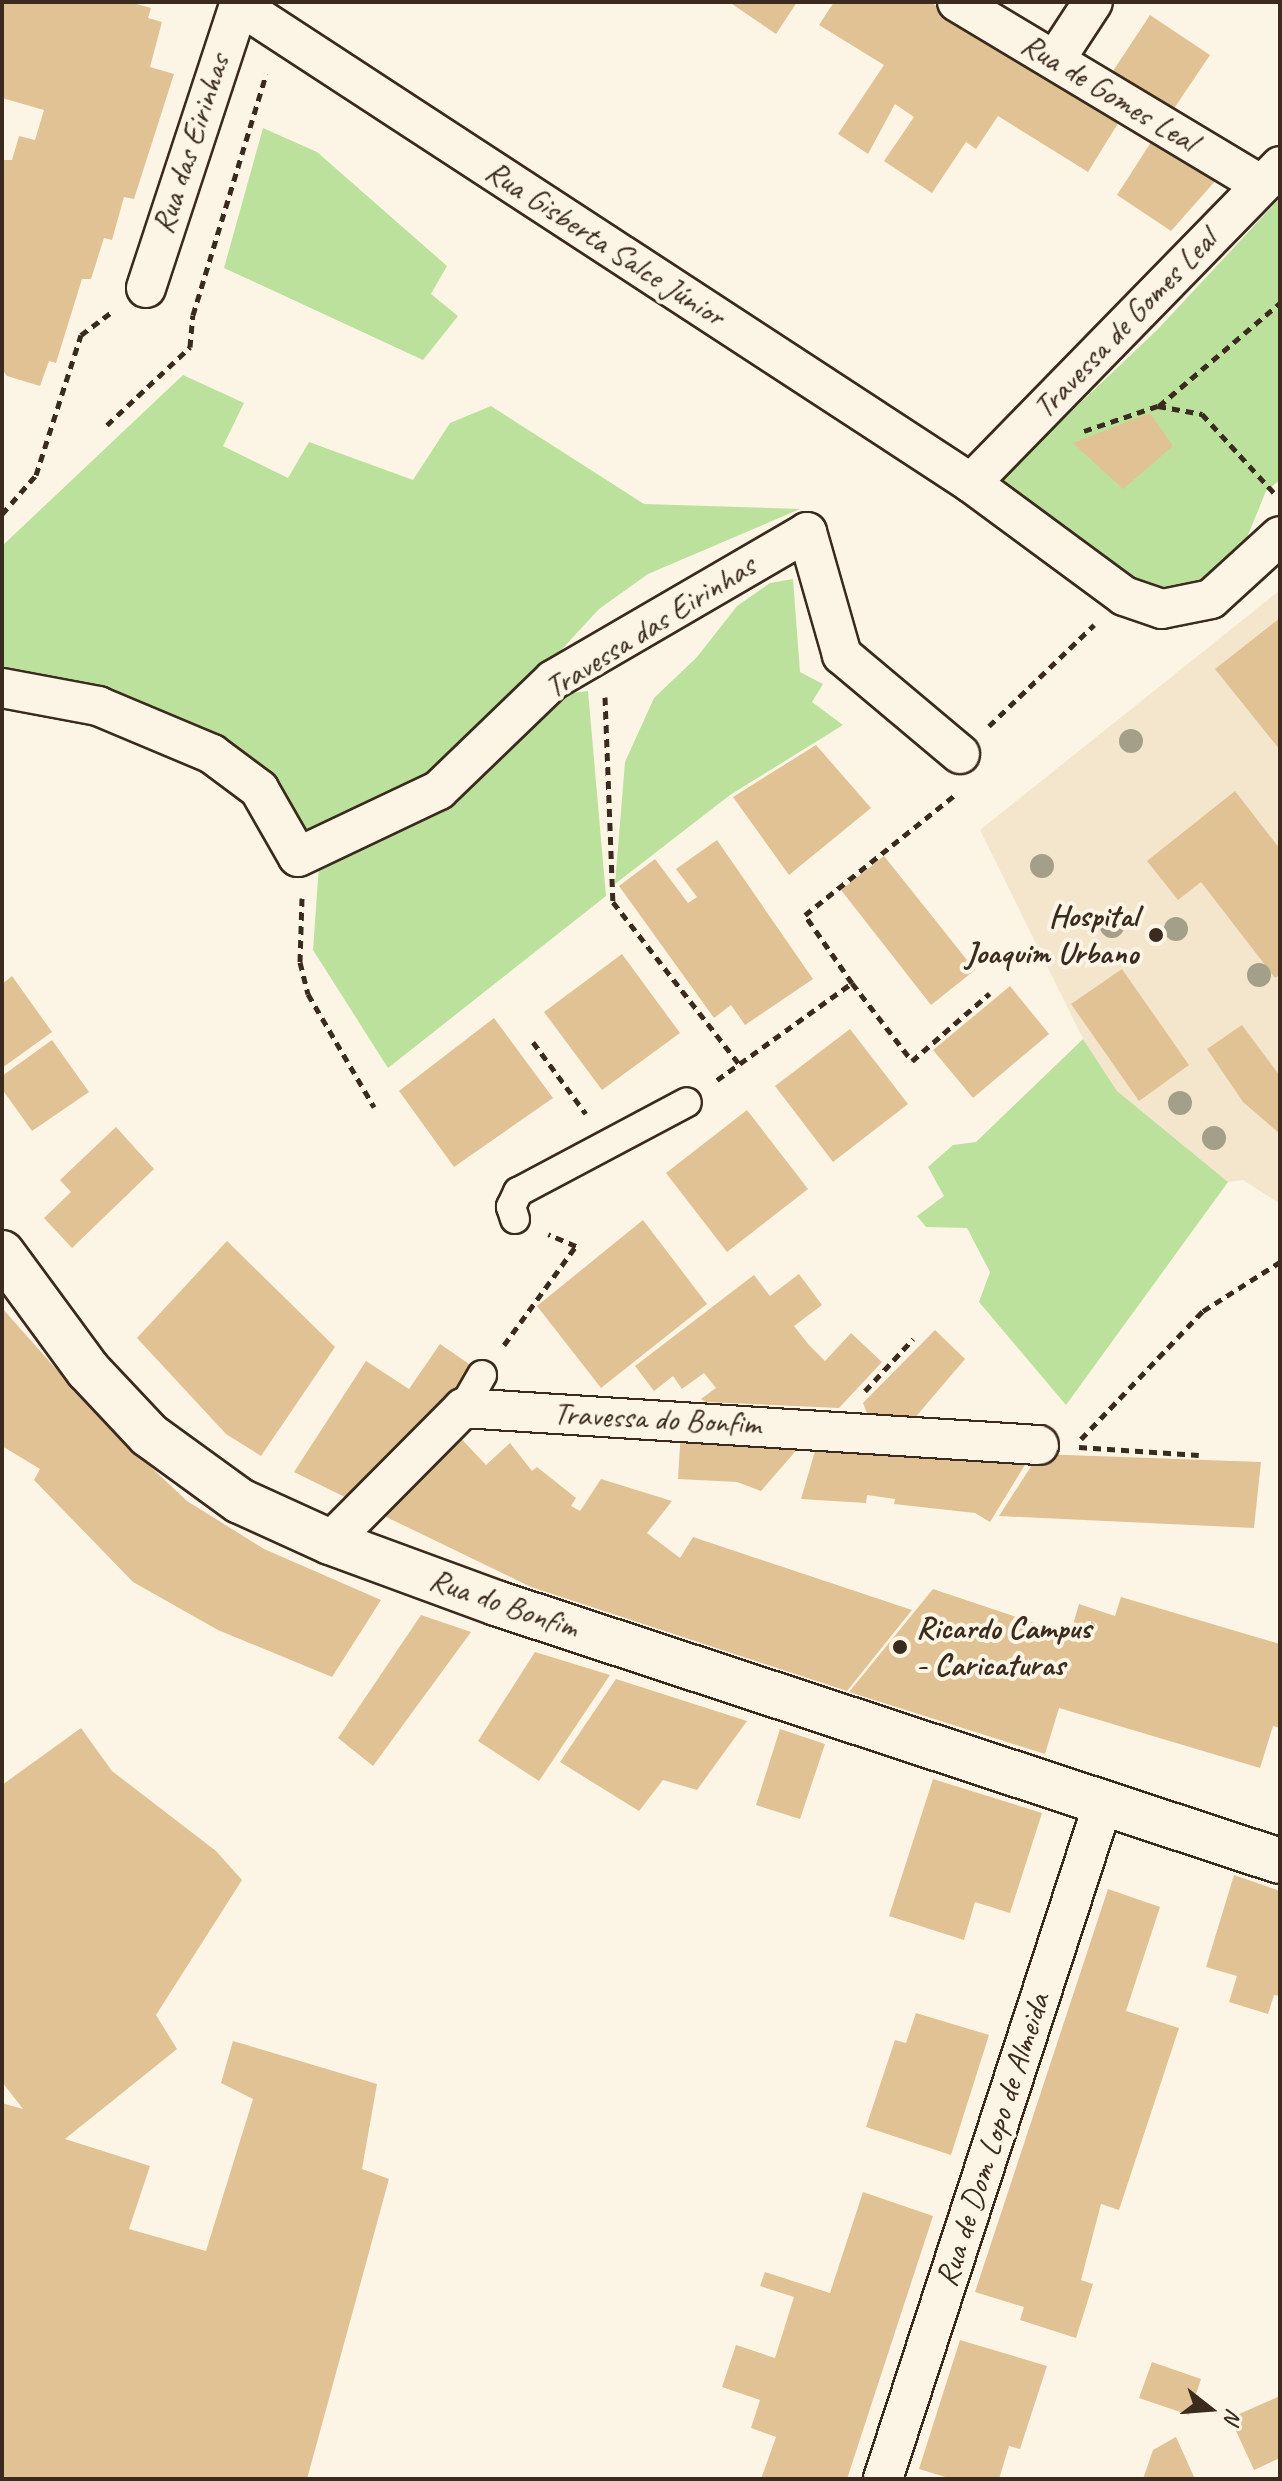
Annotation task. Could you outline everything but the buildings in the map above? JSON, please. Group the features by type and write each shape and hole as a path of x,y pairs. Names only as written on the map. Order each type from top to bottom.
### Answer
{"main road":[{"name":"Rua do Bonfim","path":"2,1253 88,1370 149,1435 240,1501 330,1542 496,1603 1280,1861"}],"street":[{"name":"Rua de Gomes Leal","path":"957,2 1055,60 1271,175"},
{"path":"1055,60 1093,2"},
{"name":"Rua das Eirinhas","path":"146,288 239,3"},
{"name":"Rua Gisberta Salce Júnior","path":"239,3 971,483 1124,596 1162,609 1211,599 1280,536"},
{"name":"Travessa de Gomes Leal","path":"971,483 1271,175"},
{"name":"Travessa das Eirinhas","path":"298,857 439,790 553,680 807,532 842,655 960,754"},
{"path":"2,688 98,706 212,754 259,789 298,857"},
{"path":"515,1219 511,1207 518,1192 687,1102"},
{"path":"330,1542 463,1408 482,1375"},
{"name":"Travessa do Bonfim","path":"463,1408 830,1429 1039,1445"},
{"name":"Rua de Dom Lopo de Almeida","path":"883,2479 1104,1801"}],"path":[{"path":"107,425 190,347 193,315 234,174"},
{"path":"1280,303 1158,406 1202,414 1218,426 1280,500"},
{"path":"2,514 36,475 81,335"},
{"path":"960,754 1124,596"},
{"path":"604,652 613,902 739,1064 852,983"},
{"path":"952,798 805,915 912,1061 990,993"},
{"path":"298,857 300,962 308,994 374,1107"},
{"path":"533,1042 609,1144"},
{"path":"482,1375 576,1246 515,1219"},
{"path":"1199,1455 1074,1446 1203,1311 1280,1262"},
{"path":"830,1429 913,1339"}],"shaded area":[{"name":"Hospital Joaquim Urbano","path":"1280,590 1280,1204 1243,1180 1228,1182 1117,1091 1083,1039 980,830"}],"green space":[{"path":"263,128 317,152 447,266 431,294 458,316 423,360 224,268"},
{"path":"1280,198 1280,480 1266,491 1244,545 1210,578 1176,591 1130,581 997,482 1158,329"},
{"path":"183,375 244,403 223,446 288,478 309,442 413,480 450,423 491,406 644,504 800,509 648,574 599,609 447,774 302,843 166,717 2,669 2,546"},
{"path":"793,579 800,672 823,684 812,702 843,725 730,795 615,884 625,762 654,698 697,657 737,606 770,583"},
{"path":"588,691 606,896 388,1068 313,950 319,865 422,816 571,693"},
{"path":"1083,1039 1117,1091 1228,1182 1066,1405 979,1302 990,1272 967,1228 926,1227 917,1216 944,1196 928,1167 953,1145 976,1142"}],"place":[{"name":"Hospital Joaquim Urbano","path":"1156,935"},
{"name":"Ricardo Campus - Caricaturas","path":"900,1647"}]}
